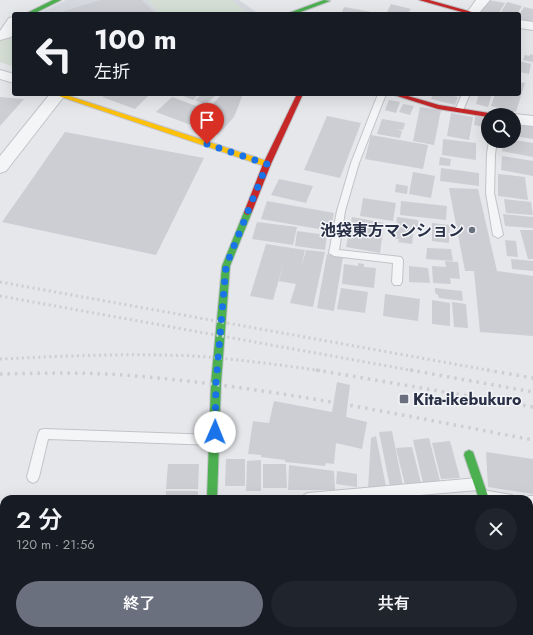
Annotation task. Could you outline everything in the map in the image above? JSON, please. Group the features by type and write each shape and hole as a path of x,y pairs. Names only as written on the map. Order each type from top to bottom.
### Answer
{"street":[{"path":"32,12 58,0"},
{"path":"422,0 467,12"},
{"path":"475,12 483,0"},
{"path":"296,12 330,3"},
{"path":"0,36 6,34 12,24"},
{"path":"521,24 533,26"},
{"path":"0,74 12,78"},
{"path":"0,167 55,96"},
{"path":"63,96 267,164"},
{"path":"212,495 216,383 226,266 267,164 299,96"},
{"path":"401,96 438,107 481,114"},
{"path":"521,120 533,121"},
{"path":"469,455 483,495"}],"lane":[{"path":"381,96 353,170 341,212 334,253 398,260 397,282"},
{"path":"459,110 465,96"},
{"path":"492,148 490,193 498,235"},
{"path":"33,477 44,434 215,440"},
{"path":"353,495 478,484"}],"shaded area":[{"path":"66,0 239,0 256,12 42,12"},
{"path":"147,0 232,0 247,12 158,12"},
{"path":"12,37 12,66 0,62 0,41"}],"building":[{"path":"100,0 142,0 154,12 61,12"},
{"path":"489,0 505,3 499,12 480,11"},
{"path":"507,2 522,6 518,12 501,12"},
{"path":"391,4 411,9 409,12 387,12"},
{"path":"344,7 372,12 342,12"},
{"path":"524,7 533,9 533,19 531,23 521,20 521,12"},
{"path":"530,54 533,55 533,62 523,60 525,55 530,56"},
{"path":"521,62 531,64 529,74 521,72"},
{"path":"521,82 525,83 521,96"},
{"path":"105,96 148,96 135,109 102,97"},
{"path":"183,96 197,96 193,100"},
{"path":"200,96 215,96 205,105 195,100"},
{"path":"220,96 242,96 234,117 218,135 156,112 172,97 207,110"},
{"path":"432,96 458,97 455,105 431,99"},
{"path":"478,96 491,96 488,107 476,104"},
{"path":"494,96 521,96 517,108 499,108 491,106"},
{"path":"0,97 24,99 0,126"},
{"path":"389,100 400,102 396,113 385,110"},
{"path":"403,104 414,106 410,115 399,112"},
{"path":"420,107 441,110 434,145 413,141"},
{"path":"451,113 473,117 469,140 447,136"},
{"path":"327,116 361,123 340,178 304,170"},
{"path":"475,116 481,117 481,126 474,125"},
{"path":"382,119 405,123 403,130 396,129 402,131 400,138 377,134"},
{"path":"521,123 533,125 533,139 521,137"},
{"path":"65,132 204,158 156,255 2,222"},
{"path":"371,135 428,145 423,169 365,159"},
{"path":"443,139 476,143 476,160 442,155"},
{"path":"521,141 533,143 533,157 502,151 502,148 521,148"},
{"path":"502,156 533,161 533,176 501,170"},
{"path":"440,157 451,159 450,166 439,165"},
{"path":"441,168 479,173 479,186 440,181"},
{"path":"413,172 435,176 431,198 409,194"},
{"path":"498,174 525,177 528,200 498,196"},
{"path":"279,179 313,186 306,203 271,195"},
{"path":"396,184 408,186 407,194 395,192"},
{"name":"池袋東方マンション","path":"449,188 478,189 497,271 533,276 533,336 480,332 474,271 465,271"},
{"path":"363,198 396,203 393,221 360,216"},
{"path":"504,199 531,202 533,215 506,213"},
{"path":"267,201 334,213 330,231 261,219"},
{"path":"401,201 447,206 446,220 400,215"},
{"path":"503,214 533,217 533,228 505,226"},
{"path":"352,217 384,223 380,253 346,247"},
{"path":"397,217 418,220 418,227 414,227 412,244 398,242 399,239 395,239"},
{"path":"257,222 297,227 293,245 252,239"},
{"path":"432,223 450,225 449,243 432,241"},
{"path":"520,230 533,230 533,259 528,259"},
{"path":"297,231 327,235 325,250 295,246"},
{"path":"505,240 516,241 518,257 507,256"},
{"path":"266,244 305,250 301,269 306,250 325,252 313,307 290,303 296,284 279,281 284,262 273,300 250,296"},
{"path":"427,248 451,249 453,261 426,259"},
{"path":"327,254 343,257 334,311 317,308"},
{"path":"511,259 533,261 533,271 512,269"},
{"path":"445,261 458,262 460,279 450,278 451,284 433,283 432,266 446,267"},
{"path":"358,263 364,264 364,267 376,268 374,288 342,284 344,264 358,266"},
{"path":"409,266 428,268 430,283 409,282"},
{"path":"341,288 368,292 365,313 337,309"},
{"path":"435,288 462,291 463,301 439,298 435,293"},
{"path":"385,294 420,299 418,321 383,316"},
{"path":"432,300 450,303 450,326 432,324"},
{"path":"452,302 466,304 468,328 454,327"},
{"path":"337,382 350,385 346,417 367,422 362,449 336,443 334,464 326,463 325,466 285,462 285,460 248,454 253,421 269,423 274,401 332,412"},
{"path":"392,431 403,486 390,487 379,432"},
{"path":"376,436 386,486 368,488 371,438"},
{"path":"429,438 440,481 423,483 413,440"},
{"path":"450,441 460,478 441,479 432,443"},
{"path":"412,447 421,483 405,485 396,448"},
{"path":"486,452 533,459 533,494 488,487"},
{"path":"226,459 245,459 245,486 225,486"},
{"path":"261,460 261,491 246,491 247,461"},
{"path":"168,464 199,464 198,489 166,489"},
{"path":"263,464 286,464 287,488 263,488"},
{"path":"289,465 334,471 335,490 288,490"},
{"path":"337,471 357,474 357,487 336,484"},
{"path":"166,491 198,491 198,495 166,495"}],"railway":[{"path":"0,282 493,371"},
{"path":"0,296 415,371"},
{"path":"0,359 72,356 170,355 242,360 317,370"},
{"path":"317,370 323,371"},
{"path":"317,370 533,407"},
{"path":"410,370 533,392"},
{"path":"487,370 533,378"},
{"path":"0,374 102,374 136,376 236,387 286,394 533,440"}],"traffic: fast":[{"path":"32,12 58,0"},
{"path":"295,12 327,1"},
{"path":"212,495 216,383 226,266 248,212"},
{"path":"469,455 483,495"}],"traffic: slow":[{"path":"62,96 267,164"}],"traffic: jam":[{"path":"422,0 468,12"},
{"path":"248,212 267,164 299,96"},
{"path":"401,96 438,107 481,114"}],"place":[{"name":"池袋東方マンション","path":"472,230"},
{"name":"Kita-ikebukuro","path":"404,399"}],"route":[{"path":"207,144 267,164 226,266 216,383 215,432"}]}
